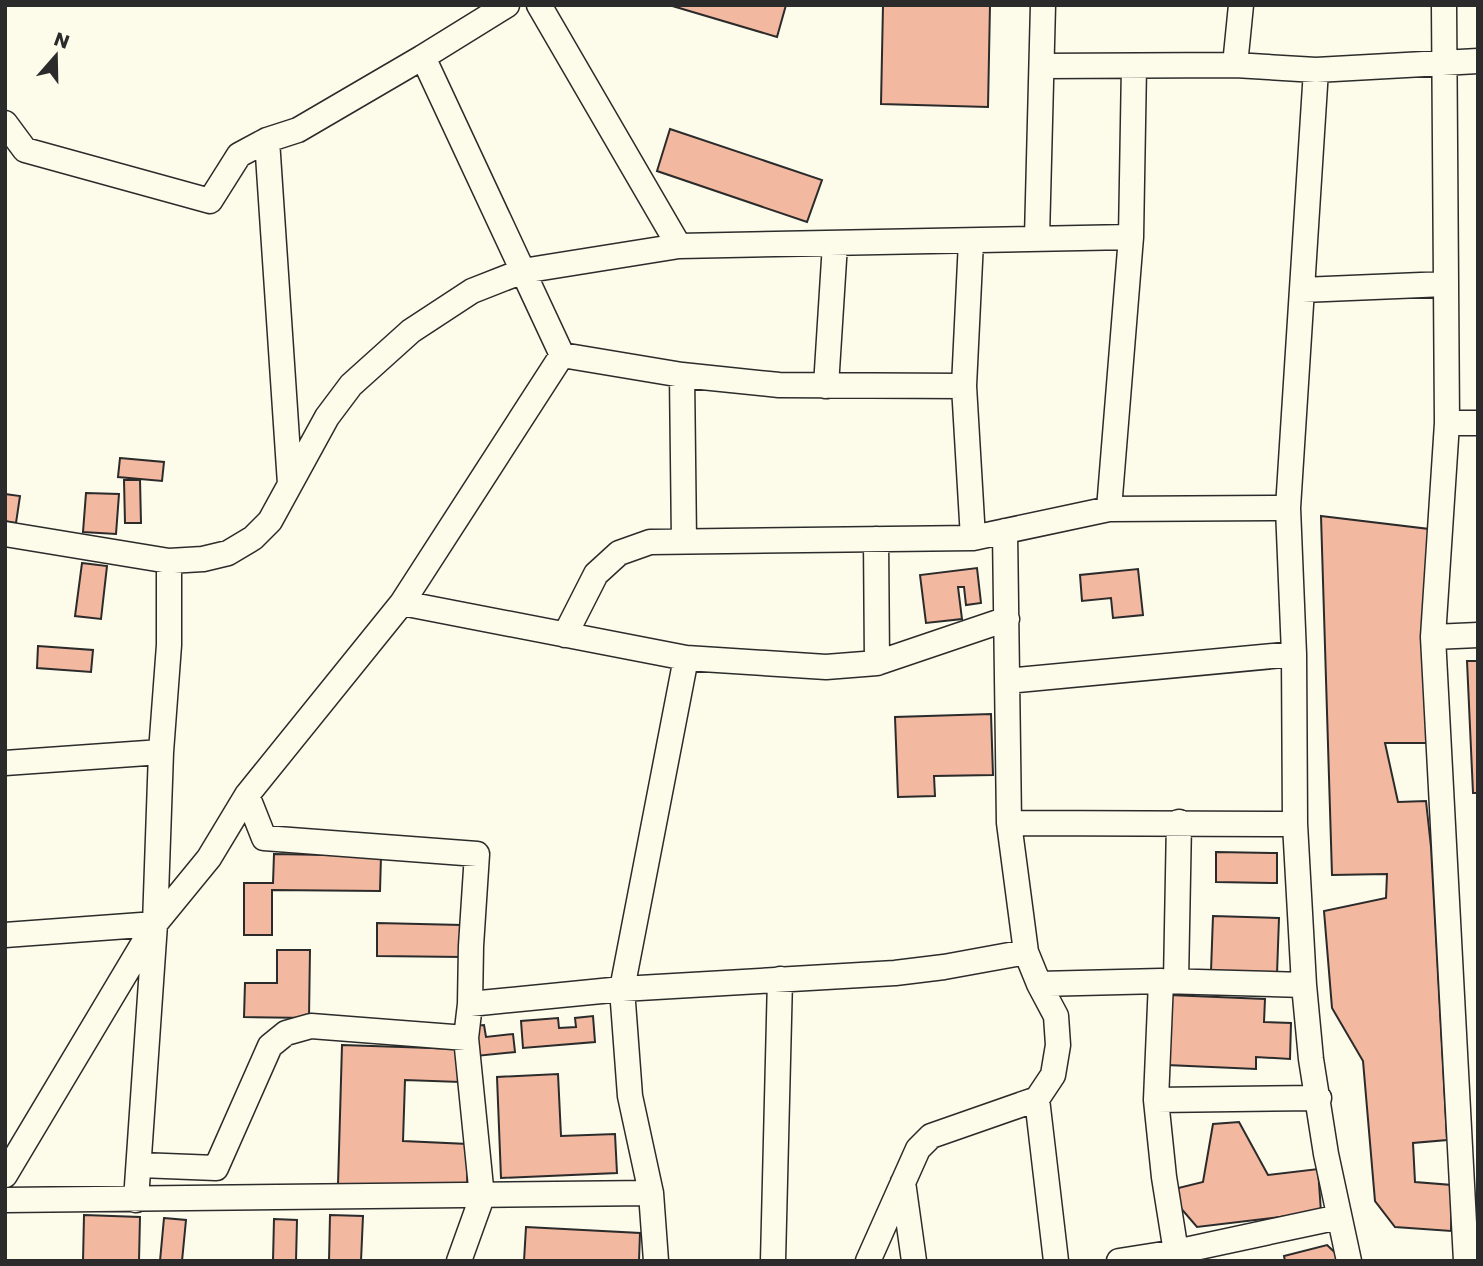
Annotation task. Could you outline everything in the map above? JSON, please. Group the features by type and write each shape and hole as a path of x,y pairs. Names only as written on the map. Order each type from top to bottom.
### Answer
{"street":[{"path":"5,123 25,150 210,201 240,155 267,139 298,130 507,5"},
{"path":"539,5 680,246"},
{"path":"1037,237 1043,5"},
{"path":"1235,65 1241,5"},
{"path":"1444,5 1447,422 1433,637 1466,1261"},
{"path":"423,57 562,355"},
{"path":"1042,66 1235,65 1316,70 1478,61"},
{"path":"1109,509 1131,237 1133,66"},
{"path":"1316,70 1287,508 1294,654 1295,824 1311,1059 1326,1154 1349,1261"},
{"path":"267,139 290,484"},
{"path":"5,534 169,561 203,559 228,553 253,538 270,521 327,417 351,384 411,331 472,291 523,271 680,246 1131,237"},
{"path":"971,241 964,386 973,538"},
{"path":"826,386 835,244"},
{"path":"1302,290 1445,284"},
{"path":"562,355 682,375 779,385 964,386"},
{"path":"5,1175 155,924 209,858 247,795 402,603 562,355"},
{"path":"682,375 684,541"},
{"path":"1447,422 1478,423"},
{"path":"565,635 596,574 619,553 650,542 973,538 1109,509 1287,508"},
{"path":"868,1261 918,1149 931,1136 1037,1099 1053,1075 1058,1045 1056,1016 1026,952 1009,823 1005,531"},
{"path":"876,539 877,663"},
{"path":"136,1200 155,924 161,752 169,645 169,561"},
{"path":"402,603 686,659 826,667 877,663 1007,619"},
{"path":"1433,637 1478,635"},
{"path":"1007,681 1294,654"},
{"path":"656,1261 651,1194 630,1096 622,989 686,659"},
{"path":"5,763 161,752"},
{"path":"247,795 264,838 477,853 466,1038 482,1197 459,1261"},
{"path":"1179,822 1168,981 1156,1100 1164,1177 1179,1256"},
{"path":"1009,823 1295,824"},
{"path":"5,934 155,924"},
{"path":"470,1004 622,989 895,973 1026,952"},
{"path":"773,1261 780,979"},
{"path":"1039,984 1168,981 1304,985"},
{"path":"140,1165 216,1168 270,1046 286,1033 311,1026 466,1038"},
{"path":"1156,1100 1319,1098"},
{"path":"1037,1099 1056,1261"},
{"path":"903,1181 914,1261"},
{"path":"5,1200 651,1194"},
{"path":"1119,1261 1179,1256 1339,1217"}],"building":[{"path":"669,5 786,5 777,37"},
{"path":"883,5 990,5 988,107 881,104"},
{"path":"670,129 822,180 807,222 657,171"},
{"path":"120,458 164,462 162,481 118,477"},
{"path":"124,480 140,480 141,523 125,523"},
{"path":"86,493 119,494 116,534 83,532"},
{"path":"5,494 20,496 16,523 5,521"},
{"path":"1321,516 1429,529 1429,743 1385,743 1398,802 1426,801 1431,847 1447,1140 1413,1143 1415,1182 1452,1185 1451,1231 1395,1227 1375,1201 1363,1061 1332,1008 1324,911 1386,898 1387,874 1332,875"},
{"path":"82,563 107,566 101,619 75,616"},
{"path":"977,568 981,603 966,605 964,587 958,587 962,619 926,623 920,575"},
{"path":"1138,569 1143,615 1113,618 1111,598 1082,601 1080,575"},
{"path":"38,646 93,650 91,672 37,668"},
{"path":"1467,661 1478,661 1478,793 1473,793"},
{"path":"991,714 993,775 934,776 935,796 898,797 895,717"},
{"path":"1216,852 1277,853 1277,883 1216,882"},
{"path":"274,854 381,856 380,891 272,890 272,935 244,935 244,883 273,883"},
{"path":"1213,916 1279,918 1277,974 1211,971"},
{"path":"377,923 462,925 462,957 377,956"},
{"path":"277,950 310,950 309,1018 244,1017 245,983 277,983"},
{"path":"1169,995 1265,999 1264,1022 1291,1023 1290,1059 1256,1057 1256,1069 1167,1065"},
{"path":"593,1016 595,1042 523,1048 521,1021 558,1018 559,1028 576,1027 575,1018"},
{"path":"484,1025 486,1037 513,1034 515,1052 476,1056 473,1026"},
{"path":"342,1045 461,1049 460,1082 405,1080 403,1141 468,1144 467,1189 338,1185"},
{"path":"558,1074 561,1136 615,1134 617,1173 501,1178 497,1077"},
{"path":"1239,1122 1268,1175 1318,1169 1321,1212 1197,1227 1166,1191 1203,1182 1213,1124"},
{"path":"84,1215 140,1217 139,1261 83,1261"},
{"path":"330,1215 363,1216 361,1261 329,1261"},
{"path":"164,1218 186,1220 182,1261 160,1261"},
{"path":"274,1219 297,1220 296,1261 273,1261"},
{"path":"526,1227 640,1233 639,1261 524,1261"},
{"path":"1327,1245 1344,1261 1285,1261 1284,1256"}]}
